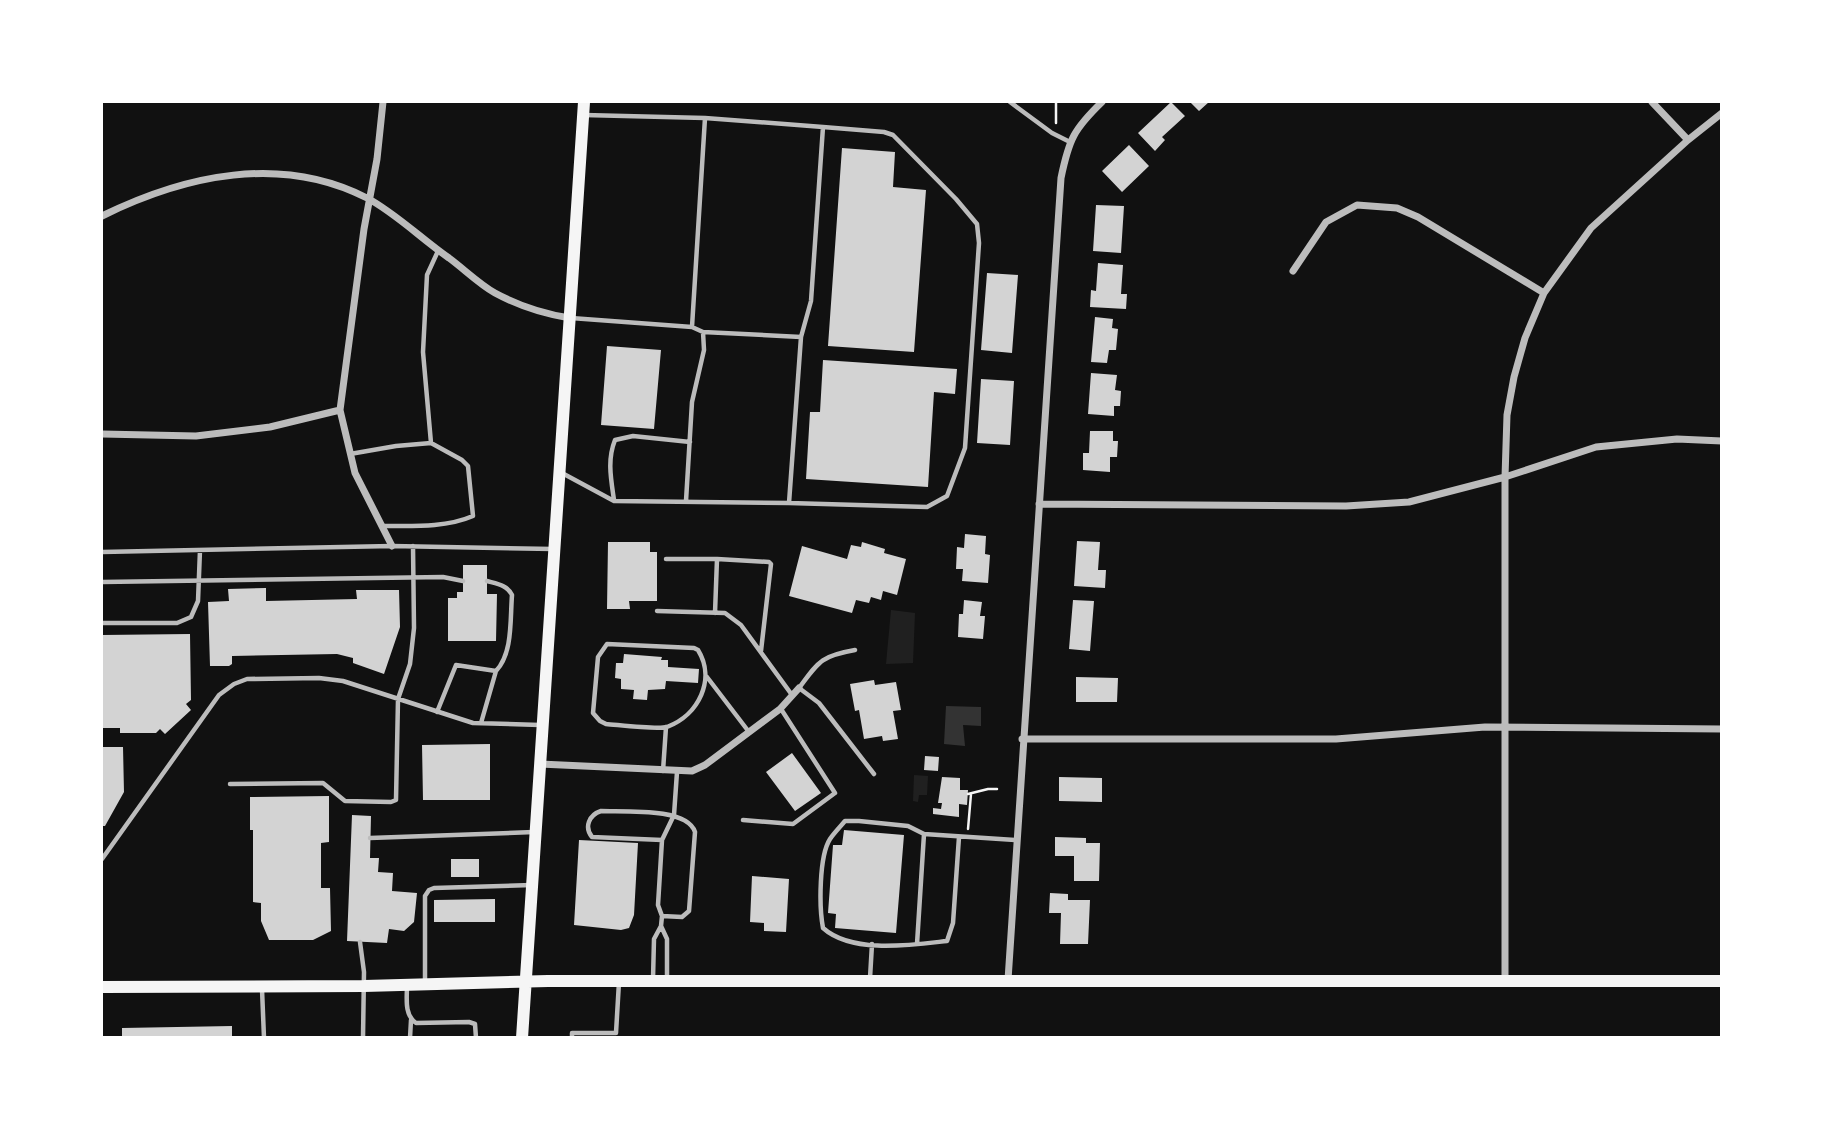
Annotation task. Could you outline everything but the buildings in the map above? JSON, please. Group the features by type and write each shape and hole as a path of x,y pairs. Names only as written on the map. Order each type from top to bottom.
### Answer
{"main road":[{"path":"522,1038 584,108"},
{"path":"102,987 666,981 1721,981"}],"street":[{"path":"383,102 340,410 355,472 392,546"},
{"path":"1008,980 1060,177 1070,142 1080,123 1102,102"},
{"path":"1652,102 1688,140"},
{"path":"1506,981 1505,477 1507,415 1514,377 1525,338 1544,293 1591,228 1721,113"},
{"path":"102,216 193,182 234,174 281,173 303,176 342,187 369,200 493,292 544,314 570,318"},
{"path":"1293,271 1326,222 1357,205 1397,208 1418,217 1544,293"},
{"path":"102,434 196,436 270,427 340,410"},
{"path":"1039,504 1346,506 1409,502 1505,477 1596,447 1677,439 1721,441"},
{"path":"540,764 692,771 705,765 780,709 799,688"},
{"path":"1022,739 1336,739 1505,727 1721,729"}],"lane":[{"path":"1010,102 1052,134 1070,142"},
{"path":"560,473 614,501 927,507 947,496 965,448 979,243 977,224 956,198 893,135 884,132 584,108"},
{"path":"692,327 705,118"},
{"path":"789,503 801,337 811,301 823,127"},
{"path":"431,443 423,352 427,275 438,250"},
{"path":"570,318 692,327 703,332 801,337"},
{"path":"686,501 692,402 704,350 703,332"},
{"path":"614,501 609,463 615,440 633,436 690,442"},
{"path":"350,454 431,443 468,466 473,516 440,525 383,526"},
{"path":"102,552 392,546 554,549"},
{"path":"230,784 323,783 345,801 396,800 398,699 410,664 414,628 413,546"},
{"path":"102,623 186,621 196,608 200,582 200,550"},
{"path":"666,559 769,562 771,564 761,652"},
{"path":"715,613 717,559"},
{"path":"102,582 443,577 463,581"},
{"path":"481,723 496,671 504,663 512,595 509,589 501,584 487,581"},
{"path":"657,611 725,613 741,625 792,695"},
{"path":"707,677 702,697 695,707 666,727 606,724 593,713 597,657 607,644 694,648 701,653 707,677 749,732"},
{"path":"855,650 832,654 818,662 799,688 820,703 874,774"},
{"path":"437,712 456,666 496,671"},
{"path":"102,859 103,852 219,695 234,684 247,679 319,678 343,681 473,723 542,725"},
{"path":"743,820 793,824 836,790 780,709"},
{"path":"663,771 666,727"},
{"path":"653,982 654,939 661,926 662,916 658,905 662,841 674,815 677,772"},
{"path":"662,841 592,837 588,832 588,823 593,815 601,811 674,815 692,825 695,832 689,911 682,917 662,916"},
{"path":"959,837 951,936 947,941 872,944 843,940 822,928 823,877 829,841 845,821 908,826 923,834 1015,840"},
{"path":"370,838 534,832"},
{"path":"917,944 923,834"},
{"path":"425,984 425,896 429,890 532,885"},
{"path":"661,926 667,939 666,981"},
{"path":"360,942 364,986 363,1038"},
{"path":"870,982 872,944"},
{"path":"572,1038 572,1033 616,1032 619,982"},
{"path":"262,985 264,1038"},
{"path":"407,985 410,1038"},
{"path":"411,1020 416,1023 469,1022 475,1024 476,1038"}],"path":[{"path":"1056,102 1056,127"},
{"path":"968,829 970,794 998,789"}],"shaded area":[{"path":"891,610 915,613 913,663 886,664"},
{"path":"946,706 981,707 981,726 963,725 965,746 944,744"},
{"path":"914,775 928,776 927,795 919,795 918,802 913,801"}]}
